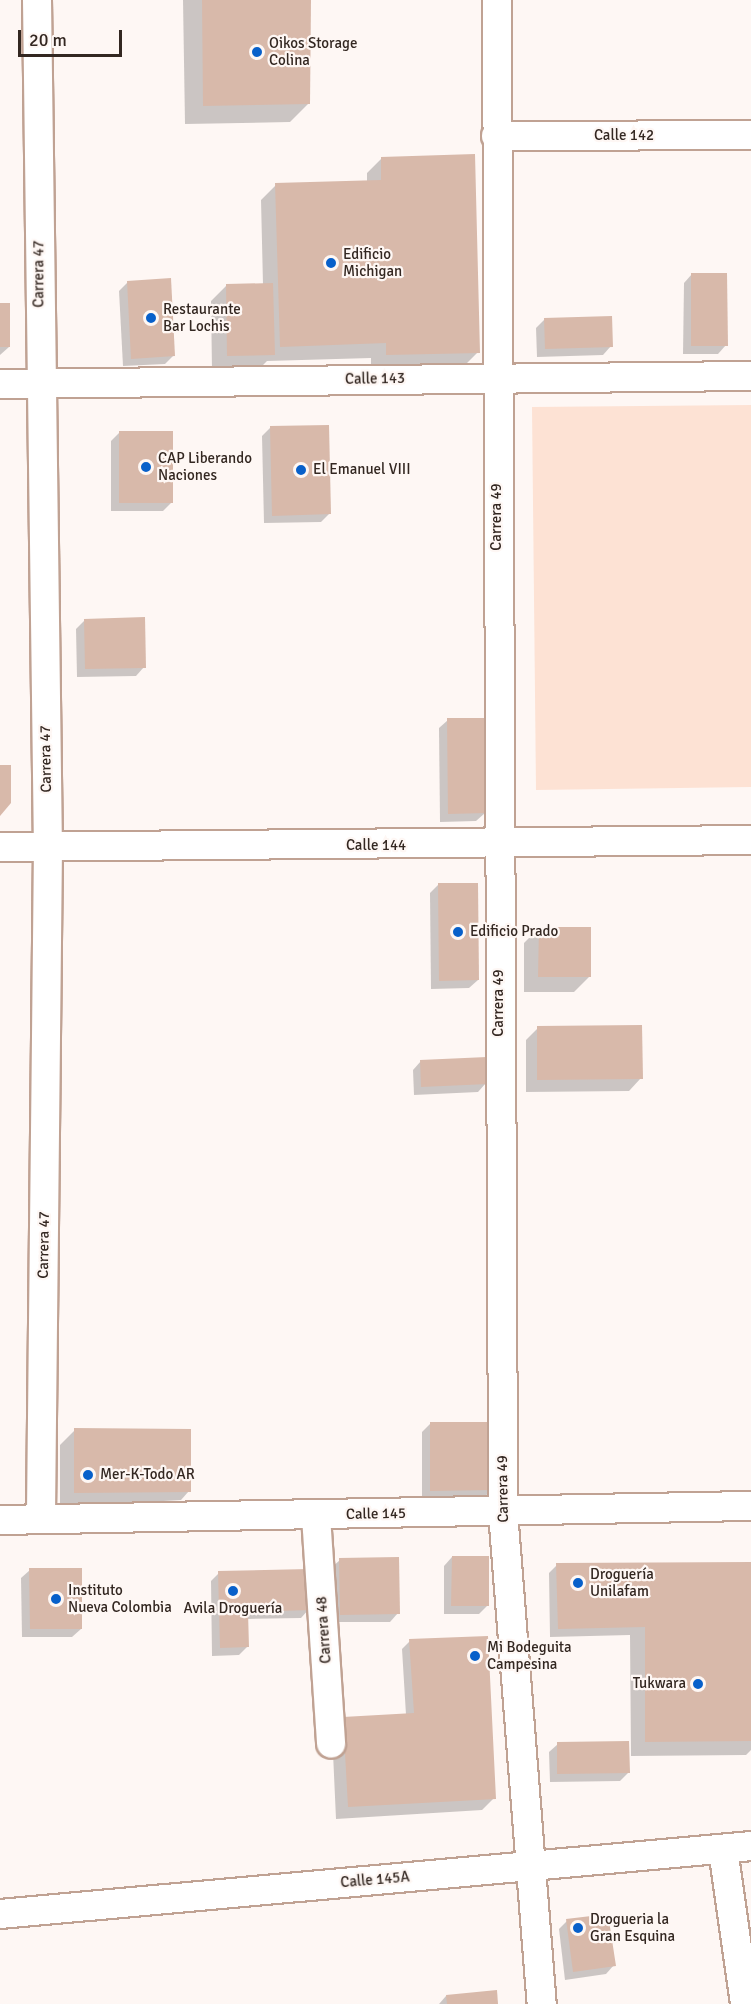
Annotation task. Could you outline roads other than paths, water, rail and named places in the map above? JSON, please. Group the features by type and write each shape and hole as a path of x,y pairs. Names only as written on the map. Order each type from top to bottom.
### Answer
{"street":[{"name":"Carrera 47","path":"37,0 40,383 48,846 41,1519"},
{"name":"Carrera 49","path":"497,0 496,378 503,1512 542,2004"},
{"name":"Calle 142","path":"496,136 751,135"},
{"name":"Calle 143","path":"0,384 751,376"},
{"name":"Calle 144","path":"0,847 498,847 751,840"},
{"name":"Calle 145","path":"0,1520 751,1506"},
{"name":"Carrera 48","path":"316,1515 331,1744"},
{"name":"Calle 145A","path":"0,1914 751,1846"},
{"path":"723,1849 745,2004"}],"place":[{"name":"Oikos Storage Colina","path":"257,52"},
{"name":"Edificio Michigan","path":"331,263"},
{"name":"Restaurante Bar Lochis","path":"151,318"},
{"name":"CAP Liberando Naciones","path":"146,467"},
{"name":"El Emanuel VIII","path":"301,470"},
{"name":"Edificio Prado","path":"458,932"},
{"name":"Mer-K-Todo AR","path":"88,1475"},
{"name":"Droguería Unilafam","path":"578,1583"},
{"name":"Avila Droguería","path":"233,1591"},
{"name":"Instituto Nueva Colombia","path":"56,1599"},
{"name":"Mi Bodeguita Campesina","path":"475,1656"},
{"name":"Tukwara","path":"698,1684"},
{"name":"Drogueria la Gran Esquina","path":"578,1928"}]}
